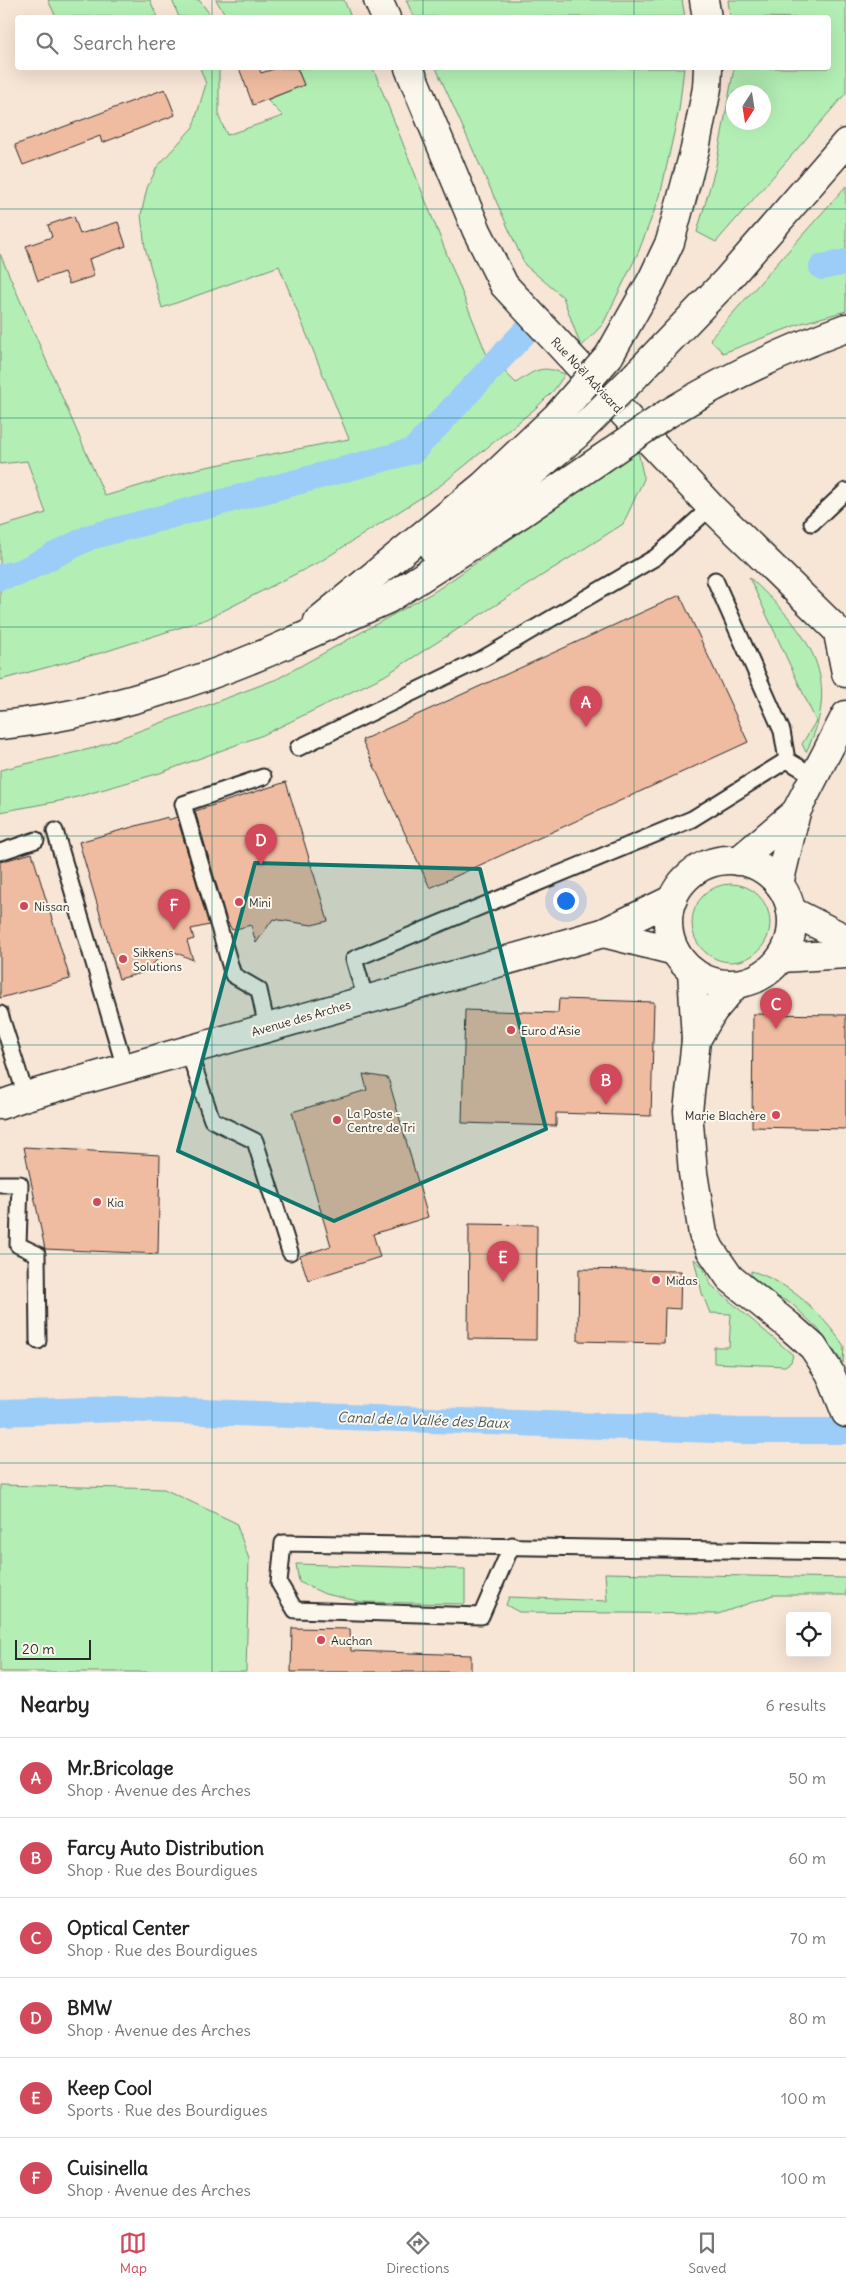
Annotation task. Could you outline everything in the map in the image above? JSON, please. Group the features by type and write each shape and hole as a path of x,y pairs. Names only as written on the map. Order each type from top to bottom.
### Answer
{"main road":[{"path":"378,0 385,15"},
{"path":"704,0 706,15"},
{"name":"Rue Noël Advisard","path":"409,70 477,230 504,285 711,507 842,636 846,673"},
{"path":"296,640 371,575 484,485 557,416 609,356 652,280 670,242 695,149 707,88 708,70"},
{"path":"296,640 379,588 444,542 501,499 576,435 727,280 846,143"},
{"path":"0,725 99,707 174,686 254,659 388,600 706,390 792,348 846,328"},
{"path":"779,884 796,812 846,715"},
{"path":"738,861 796,812"},
{"path":"684,961 706,979 720,983 736,984 753,980 769,970 781,958 789,943 792,927 791,911 787,896 779,884 768,873 753,864 738,861 718,861 699,869 683,881 672,899 668,916 670,934 684,961 696,1040 688,1111 693,1174 703,1234 710,1249 730,1278 813,1347 830,1373 846,1413"},
{"name":"Avenue des Arches","path":"0,1105 26,1096 602,933 672,899"},
{"path":"791,911 846,939"},
{"name":"Avenue des Arches","path":"602,933 684,961"},
{"path":"781,958 846,954"},
{"path":"696,1040 713,1011 736,984"}],"lane":[{"path":"812,523 846,491"},
{"path":"298,748 484,658 656,557 711,507"},
{"path":"715,580 782,731 787,760 814,776"},
{"path":"366,1000 354,959 692,819 787,760"},
{"path":"263,777 183,804 233,976 259,990 267,1028"},
{"path":"55,831 125,1068"},
{"path":"0,852 36,840"},
{"path":"0,1014 26,1096"},
{"path":"188,1050 212,1120 255,1141 290,1252"},
{"path":"0,1184 20,1184 18,1245 37,1254 38,1341"},
{"path":"512,1545 482,1616 295,1610 279,1583 283,1543 512,1545 846,1552"}],"highlighted area":[{"path":"255,863 480,869 546,1129 334,1221 178,1151"}],"green space":[{"path":"48,0 150,0 156,15 55,15"},
{"path":"172,0 199,0 210,15 178,15"},
{"path":"216,0 344,0 350,15 226,15"},
{"path":"406,0 682,0 685,15 413,15"},
{"path":"728,0 846,0 846,93 716,242 697,232 716,166 726,112 726,130 771,130 771,85 731,85 734,70 831,70 831,15 730,15"},
{"path":"201,70 219,70 219,117 227,135 283,116 267,100 304,85 298,70 374,70 486,353 516,383 529,374 544,369 565,374 554,390 537,407 441,485 321,561 207,619 104,652 0,680 0,527 46,513 27,461 0,464 0,254 105,496 196,469 349,439 279,266 162,308 145,247 141,215 147,188 157,167 193,127 206,84"},
{"path":"437,70 684,70 679,110 660,196 638,253 603,324 581,347 563,297 525,265"},
{"path":"846,186 846,311 802,323 723,353 710,339"},
{"path":"638,451 644,479 623,524 384,676 263,735 160,773 70,799 0,812 0,770 94,748 277,679 434,592"},
{"path":"749,577 786,615 801,634 813,654 820,676 822,699 817,724 806,752 802,744 816,721"},
{"path":"731,884 746,887 759,895 767,908 770,923 767,938 759,951 746,959 731,962 716,959 703,951 695,938 692,923 695,908 703,895 716,887"},
{"path":"694,1259 703,1267 711,1285 793,1355 791,1362 785,1366 714,1363 714,1347 729,1347 731,1314 710,1313 702,1293"},
{"path":"751,1271 765,1276 792,1291 815,1311 844,1346 843,1363 818,1329 792,1304 767,1291 751,1276"},
{"path":"0,1485 164,1489 236,1523 249,1559 246,1672 0,1672"},
{"path":"296,1564 465,1569 465,1604 362,1602 325,1594 299,1582"},
{"path":"605,1573 846,1578 846,1595 773,1595 718,1614 519,1612 506,1605 509,1597 607,1601"}],"building":[{"path":"240,70 260,70 261,73 271,70 298,70 304,85 253,105"},
{"path":"165,89 175,115 102,143 100,136 23,165 15,145"},
{"path":"74,216 80,234 118,222 126,246 89,259 94,276 69,284 64,272 38,281 26,246 52,237 48,225"},
{"path":"680,595 748,742 430,888 362,740"},
{"path":"286,782 328,921 312,925 273,919 256,943 251,925 232,930 227,921 195,811"},
{"path":"168,817 168,820 177,817 209,925 191,929 194,939 187,941 193,960 168,949 145,972 119,979 79,842"},
{"name":"Nissan","path":"32,853 70,979 0,998 0,862"},
{"path":"559,999 654,1002 651,1116 556,1113 556,1126 462,1123 465,1010 558,1013"},
{"path":"753,1014 846,1015 846,1129 752,1127"},
{"path":"363,1074 388,1078 428,1217 373,1234 380,1257 308,1280 300,1256 331,1246 292,1112 367,1090"},
{"name":"Kia","path":"24,1147 160,1155 158,1254 45,1249"},
{"path":"469,1224 537,1225 536,1340 468,1339"},
{"path":"579,1269 681,1271 680,1309 665,1308 664,1343 578,1341"},
{"name":"Auchan","path":"292,1628 350,1629 351,1651 471,1655 471,1672 291,1672"}],"waterway":[{"path":"822,267 846,262"},
{"path":"0,577 21,572 90,537 413,451 524,333"},
{"name":"Canal de la Vallée des Baux","path":"0,1413 118,1409 742,1431 846,1431"}],"place":[{"name":"Mr.Bricolage","path":"586,727"},
{"name":"BMW","path":"261,865"},
{"name":"Mini","path":"239,902"},
{"name":"Nissan","path":"24,906"},
{"name":"Cuisinella","path":"174,930"},
{"name":"Sikkens Solutions","path":"123,959"},
{"name":"Optical Center","path":"776,1029"},
{"name":"Euro d'Asie","path":"511,1030"},
{"name":"Farcy Auto Distribution","path":"606,1105"},
{"name":"Marie Blachère","path":"776,1115"},
{"name":"La Poste - Centre de Tri","path":"337,1120"},
{"name":"Kia","path":"97,1202"},
{"name":"Midas","path":"656,1280"},
{"name":"Keep Cool","path":"503,1282"},
{"name":"Auchan","path":"321,1640"}]}
